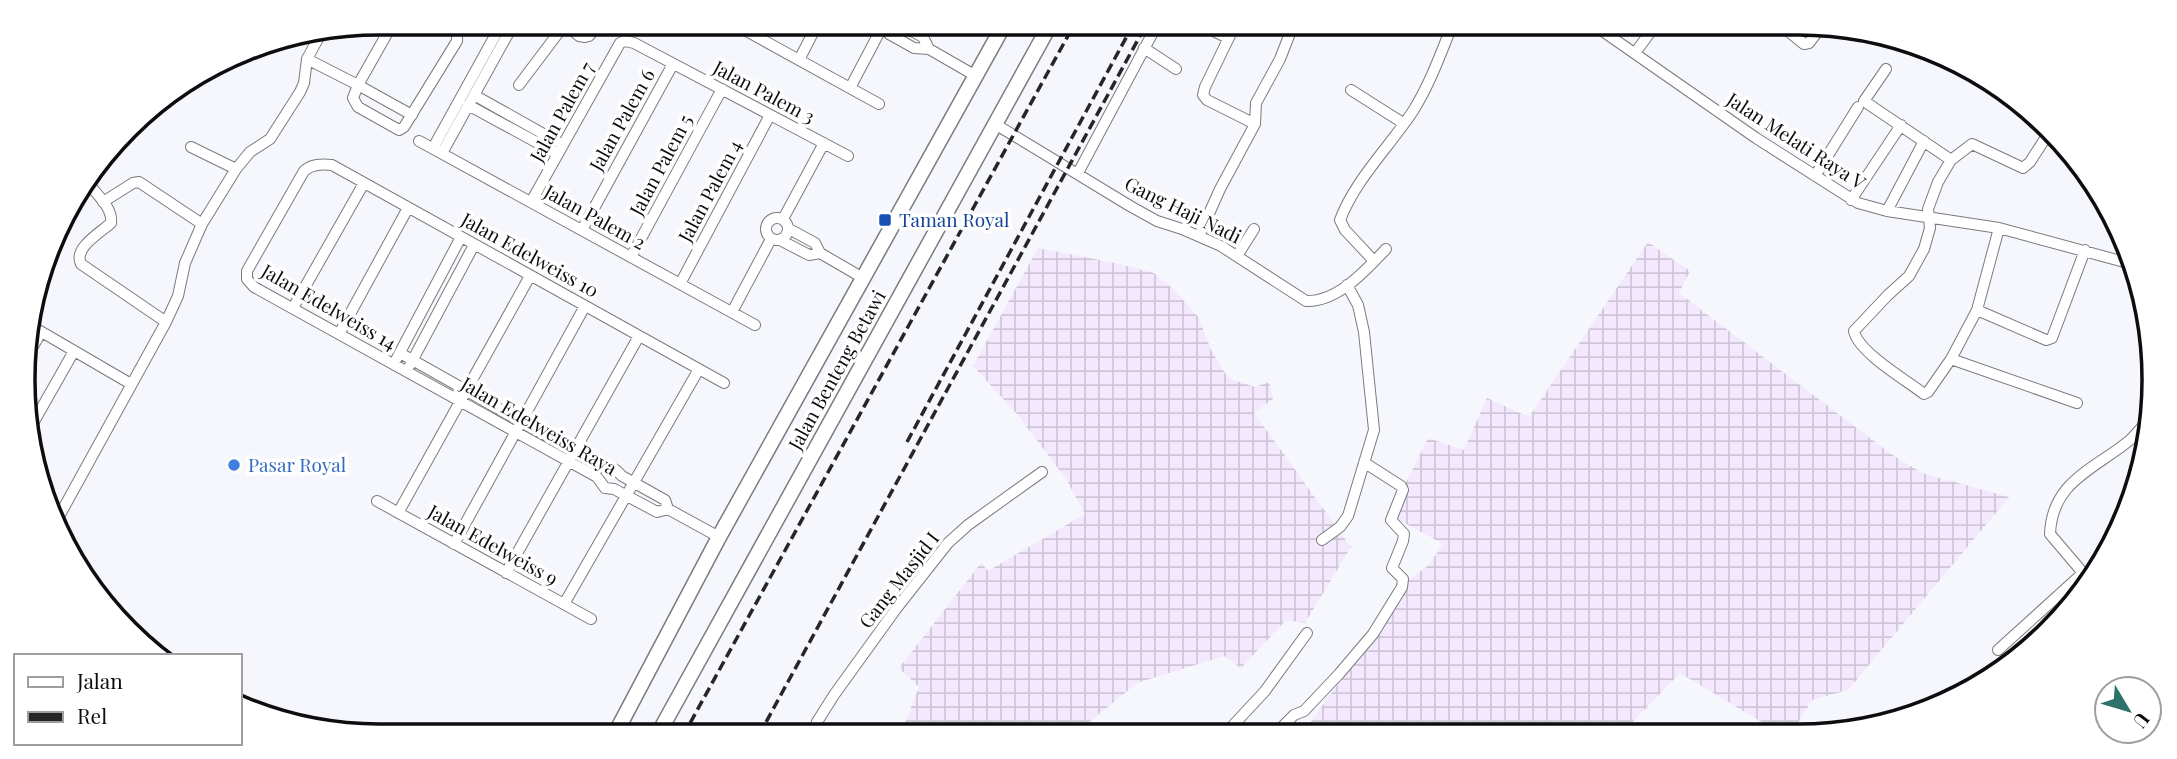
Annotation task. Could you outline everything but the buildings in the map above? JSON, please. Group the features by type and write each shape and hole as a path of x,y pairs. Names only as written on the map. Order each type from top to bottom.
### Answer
{"main road":[{"name":"Jalan Benteng Betawi","path":"620,724 719,537 999,35"},
{"name":"Jalan Benteng Betawi","path":"663,724 1044,35"}],"street":[{"path":"386,35 353,97 358,107 399,130 412,115 457,41 457,35"},
{"path":"437,151 496,35"},
{"path":"437,151 471,100 507,35"},
{"path":"519,85 556,35"},
{"path":"757,35 879,104"},
{"path":"799,60 812,35"},
{"path":"850,88 883,35"},
{"path":"888,35 914,48 929,49 976,76"},
{"path":"919,35 929,49"},
{"path":"1078,173 1151,35"},
{"path":"1222,35 1228,38"},
{"path":"1230,35 1203,95 1207,100 1255,124"},
{"path":"1199,236 1255,124 1256,103 1280,59 1289,35"},
{"path":"1374,261 1345,230 1340,219 1367,173 1412,112 1433,74 1448,35"},
{"name":"Jalan Melati Raya V","path":"1609,35 1756,138 1851,200 1887,211 1999,228 2121,261"},
{"path":"1635,53 1648,35"},
{"path":"1793,35 1804,44 1809,43 1815,36"},
{"path":"61,512 166,322 178,296 184,263 202,224 236,169 250,152 270,139 300,92 307,60 316,41"},
{"name":"Jalan Palem 3","path":"625,41 634,43 848,156"},
{"name":"Jalan Palem 7","path":"531,202 620,43 625,41"},
{"path":"1144,48 1177,69"},
{"path":"307,60 412,115"},
{"name":"Jalan Palem 6","path":"582,230 673,64"},
{"path":"1886,69 1864,100 1951,160"},
{"name":"Jalan Palem 5","path":"631,257 722,89"},
{"path":"1351,90 1404,123"},
{"path":"471,100 561,150"},
{"path":"1815,176 1858,107"},
{"name":"Jalan Palem 4","path":"680,284 770,115"},
{"name":"Gang Haji Nadi","path":"995,124 1157,221 1199,236 1237,256 1306,301 1319,300 1347,285 1385,249"},
{"path":"1851,200 1900,125"},
{"path":"1999,228 1977,310 1951,359 1924,394 1865,349 1855,339 1854,331 1909,276 1924,249 1930,228 1928,209 1933,194 1951,160 1972,145 2023,168 2044,139"},
{"name":"Jalan Palem 2","path":"419,141 755,325"},
{"path":"1887,211 1924,141"},
{"path":"732,312 776,240 788,234 786,224 824,143"},
{"path":"191,147 236,169"},
{"name":"Jalan Edelweiss 10","path":"247,279 247,271 304,171 316,165 332,165 724,383"},
{"path":"103,202 139,182 202,224"},
{"path":"293,308 364,183"},
{"path":"93,189 110,211 111,223 83,247 78,253 78,259 81,264 166,322"},
{"path":"339,334 408,208"},
{"path":"820,253 809,255 776,240 765,229 767,223 777,217 816,243 820,253 863,278"},
{"path":"1237,256 1254,229"},
{"path":"394,365 461,237"},
{"path":"406,372 474,245"},
{"path":"1977,310 2046,340 2052,338 2085,250"},
{"path":"398,513 530,276"},
{"name":"Jalan Edelweiss 14","path":"247,279 254,287 394,365"},
{"path":"1322,540 1340,527 1348,516 1374,430 1364,332 1358,305 1347,285"},
{"path":"454,544 585,306"},
{"path":"38,338 41,332 131,384"},
{"path":"506,573 639,336"},
{"path":"37,416 74,351"},
{"name":"Jalan Edelweiss Raya","path":"400,353 602,467 616,470 633,483 665,500 668,509 719,537"},
{"path":"1951,359 2077,403"},
{"name":"Jalan Edelweiss Raya","path":"394,365 597,477 605,488 614,489 657,512 668,509"},
{"path":"564,604 699,369"},
{"path":"2083,572 2050,534 2050,519 2060,498 2086,470 2138,432"},
{"path":"1285,724 1294,715 1304,711 1339,674 1373,634 1402,587 1403,579 1392,568 1404,541 1404,534 1391,520 1403,490 1401,486 1365,463"},
{"name":"Gang Masjid I","path":"816,724 896,609 948,543 968,525 1042,472"},
{"name":"Jalan Edelweiss 9","path":"377,501 591,619"},
{"path":"1998,650 2072,588"},
{"path":"1234,724 1265,691 1307,633"}],"shaded area":[{"path":"1648,242 1690,271 1679,293 1891,454 1922,473 2009,497 1848,690 1812,700 1797,724 1765,724 1680,673 1631,724 1309,724 1385,618 1406,581 1428,566 1443,544 1390,515 1428,438 1464,450 1487,398 1529,417"},
{"path":"1038,248 1154,273 1174,290 1199,318 1211,350 1228,378 1255,387 1269,382 1273,399 1254,413 1351,547 1305,623 1286,620 1241,668 1224,656 1137,683 1087,724 904,724 919,687 899,668 981,563 988,571 1085,514 1066,479 1017,414 973,366"}],"railway":[{"path":"690,724 1068,35"},
{"path":"907,442 1127,35"},
{"path":"765,724 1140,35"}],"place":[{"name":"Taman Royal","path":"885,220"},
{"name":"Pasar Royal","path":"234,465"}]}
